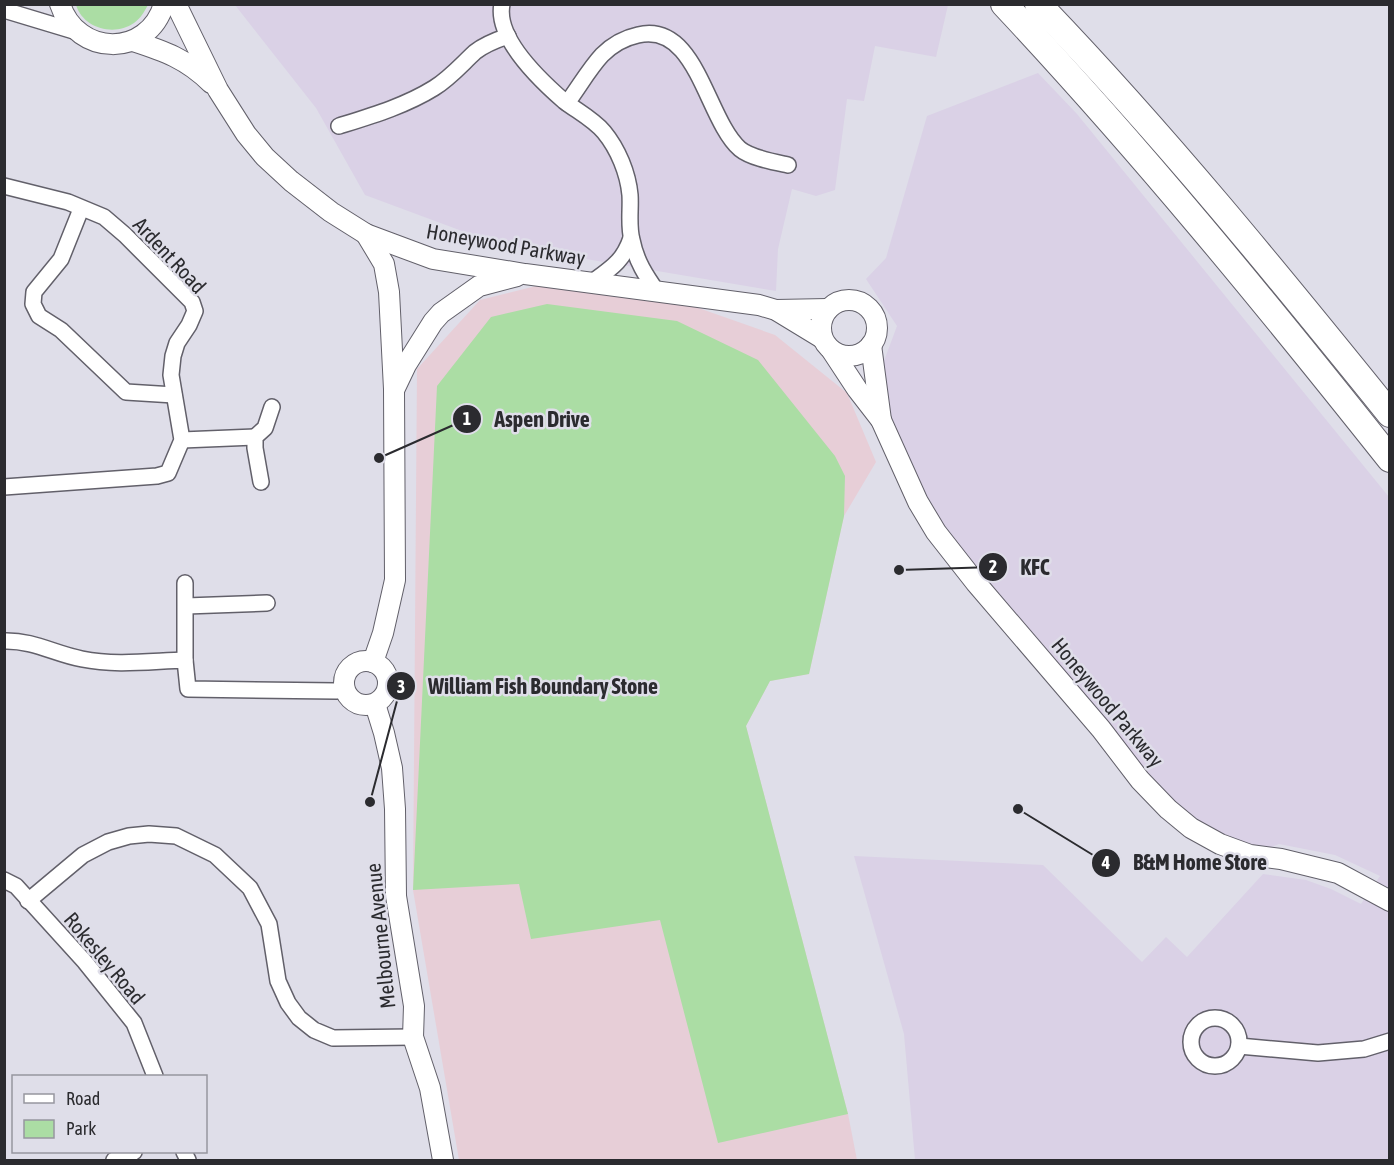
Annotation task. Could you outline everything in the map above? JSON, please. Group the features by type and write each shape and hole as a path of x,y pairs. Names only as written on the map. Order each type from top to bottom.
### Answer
{"highway":[{"path":"1004,4 1154,170 1269,307 1389,459"},
{"path":"1038,4 1163,140 1289,289 1389,414"}],"street":[{"path":"60,4 67,20 77,32 89,40 118,45 133,41 144,34 154,25 164,4"},
{"name":"Honeywood Parkway","path":"176,4 218,90 246,134 264,157 291,182 366,234 433,259 525,274 759,305 776,310 828,309"},
{"path":"502,4 501,10 508,36 527,65 544,83 603,132 622,162 630,192 631,238 640,268 658,293"},
{"path":"4,10 77,32"},
{"path":"567,103 611,47 625,38 644,33 655,34 679,45 689,59 728,134 739,148 767,160 788,165"},
{"path":"339,126 432,90 454,74 476,52 491,42 508,36"},
{"name":"Honeywood Parkway","path":"133,41 178,57 200,72 218,90"},
{"name":"Ardent Road","path":"4,186 68,202 104,217 192,302 195,311 177,343 171,375 182,440"},
{"path":"81,209 61,259 34,292 33,303 39,316 62,330 126,392 174,395"},
{"path":"366,234 384,264 389,292 394,389 394,580 383,633 374,662"},
{"path":"591,283 616,265 631,238"},
{"path":"394,389 406,365 441,313 479,286 525,274"},
{"path":"852,300 866,306 877,320 875,338 871,345 855,356 840,355 827,345 821,322 828,309 843,301 852,300"},
{"name":"Honeywood Parkway","path":"776,310 827,345 881,420 918,502 936,532 976,583 1101,729 1140,780 1168,809 1191,828 1220,844 1250,855 1281,859 1338,873 1389,902"},
{"name":"Honeywood Parkway","path":"871,345 881,420"},
{"path":"4,487 157,476 168,473 182,440 255,436 265,428 272,407"},
{"path":"255,436 261,482"},
{"path":"185,583 185,660 188,690 336,692 345,690"},
{"path":"186,606 267,603"},
{"path":"4,640 37,644 79,659 111,664 185,660"},
{"path":"359,662 374,662 385,672 388,686 381,700 375,704 369,706 360,704 345,690 346,676 359,662"},
{"name":"Melbourne Avenue","path":"375,704 392,768 396,896 414,1006 413,1037 430,1089 443,1161"},
{"path":"28,900 83,855 108,842 129,836 149,834 176,836 215,855 250,888 269,924 278,981 288,1004 299,1018 314,1030 333,1038 413,1037"},
{"name":"Rokesley Road","path":"4,880 16,886 85,962 134,1023 153,1075"},
{"path":"1239,1046 1318,1053 1364,1048 1389,1041"},
{"path":"114,1161 132,1153"}],"shaded area":[{"path":"235,5 948,5 936,57 875,46 864,101 847,99 835,190 816,196 792,189 778,249 776,291 497,244 365,195 316,108"},
{"path":"1038,73 1077,114 1389,497 1389,1160 915,1160 904,1034 854,856 1043,865 1142,962 1166,937 1187,957 1263,874 1306,880 1361,904 1380,876 1335,855 1279,844 1250,855 1191,828 976,583 903,468 881,369 897,326 866,279 886,258 927,116"},
{"path":"540,285 690,305 775,335 847,393 876,462 844,516 809,674 770,681 746,726 848,1114 857,1160 459,1160 413,890 417,369 480,300"}],"green space":[{"path":"76,4 148,5 134,23 109,30 100,28 85,19"},
{"path":"547,304 677,321 758,360 835,456 845,476 844,516 809,674 770,681 746,726 848,1114 718,1143 660,920 531,939 519,884 413,890 437,386 491,317"}],"place":[{"name":"Aspen Drive","path":"379,458"},
{"name":"KFC","path":"899,570"},
{"name":"William Fish Boundary Stone","path":"370,802"},
{"name":"B&M Home Store","path":"1018,809"}]}
